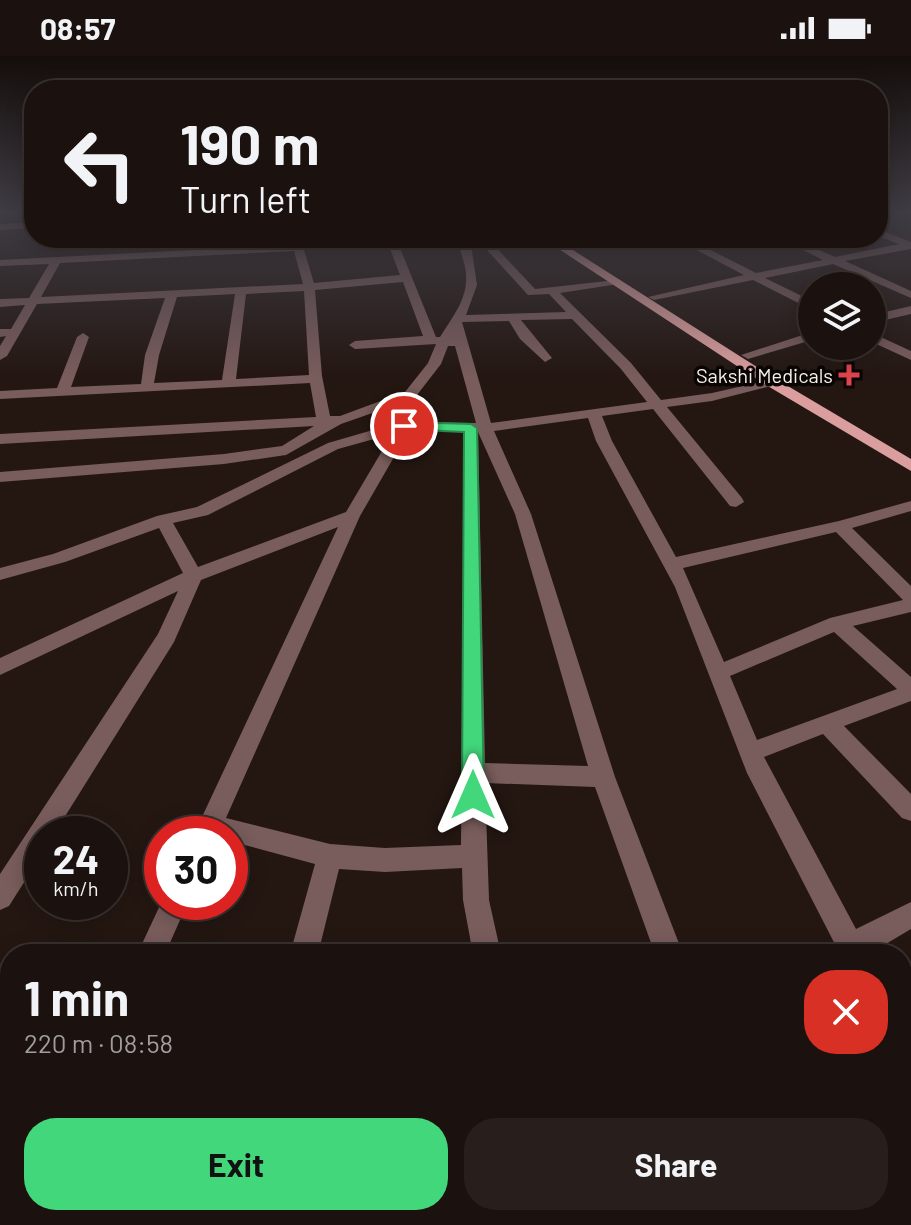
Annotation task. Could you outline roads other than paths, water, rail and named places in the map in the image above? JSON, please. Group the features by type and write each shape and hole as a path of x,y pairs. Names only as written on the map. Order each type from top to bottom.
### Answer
{"main road":[{"path":"591,268 911,466"},
{"path":"609,268 748,355 911,451"}],"street":[{"path":"0,356 52,268"},
{"path":"305,268 314,379 322,426"},
{"path":"214,816 352,516 404,426 410,395 434,364 437,340 402,268"},
{"path":"437,340 465,308 472,275 470,268"},
{"path":"508,268 532,293 612,282"},
{"path":"740,268 798,298"},
{"path":"654,297 794,268"},
{"path":"850,268 911,295"},
{"path":"0,303 307,287 406,278"},
{"path":"228,384 241,291"},
{"path":"553,292 660,404 736,502"},
{"path":"147,387 152,355 172,294"},
{"path":"886,316 911,310"},
{"path":"456,321 572,315"},
{"path":"513,317 524,336 545,358"},
{"path":"456,321 478,428 472,465 470,575 474,856 476,900 485,944"},
{"path":"0,333 15,332"},
{"path":"62,392 83,337"},
{"path":"355,345 437,340 460,343"},
{"path":"748,355 798,340"},
{"path":"886,344 911,356"},
{"path":"0,574 59,558 163,520 202,511 333,446 404,426 478,428 594,414 712,397 786,378"},
{"path":"0,395 314,379"},
{"path":"0,439 322,426 410,395"},
{"path":"594,414 604,441 672,564 720,672 751,752 850,944"},
{"path":"0,477 255,455 286,450 322,426"},
{"path":"478,428 494,449 523,514 603,777 665,944"},
{"path":"472,465 494,449"},
{"path":"672,564 840,526 911,506"},
{"path":"0,667 194,576 352,516"},
{"path":"163,520 194,576"},
{"path":"840,526 911,597"},
{"path":"0,897 167,637 194,576"},
{"path":"720,672 837,623 911,605"},
{"path":"751,752 911,691 837,623"},
{"path":"827,724 911,810"},
{"path":"473,773 603,777"},
{"path":"248,839 330,856 385,860 474,856"},
{"path":"307,944 330,856"},
{"path":"863,944 911,915"},
{"path":"156,944 167,920"}],"place":[{"name":"Sakshi Medicals","path":"849,375"}]}
